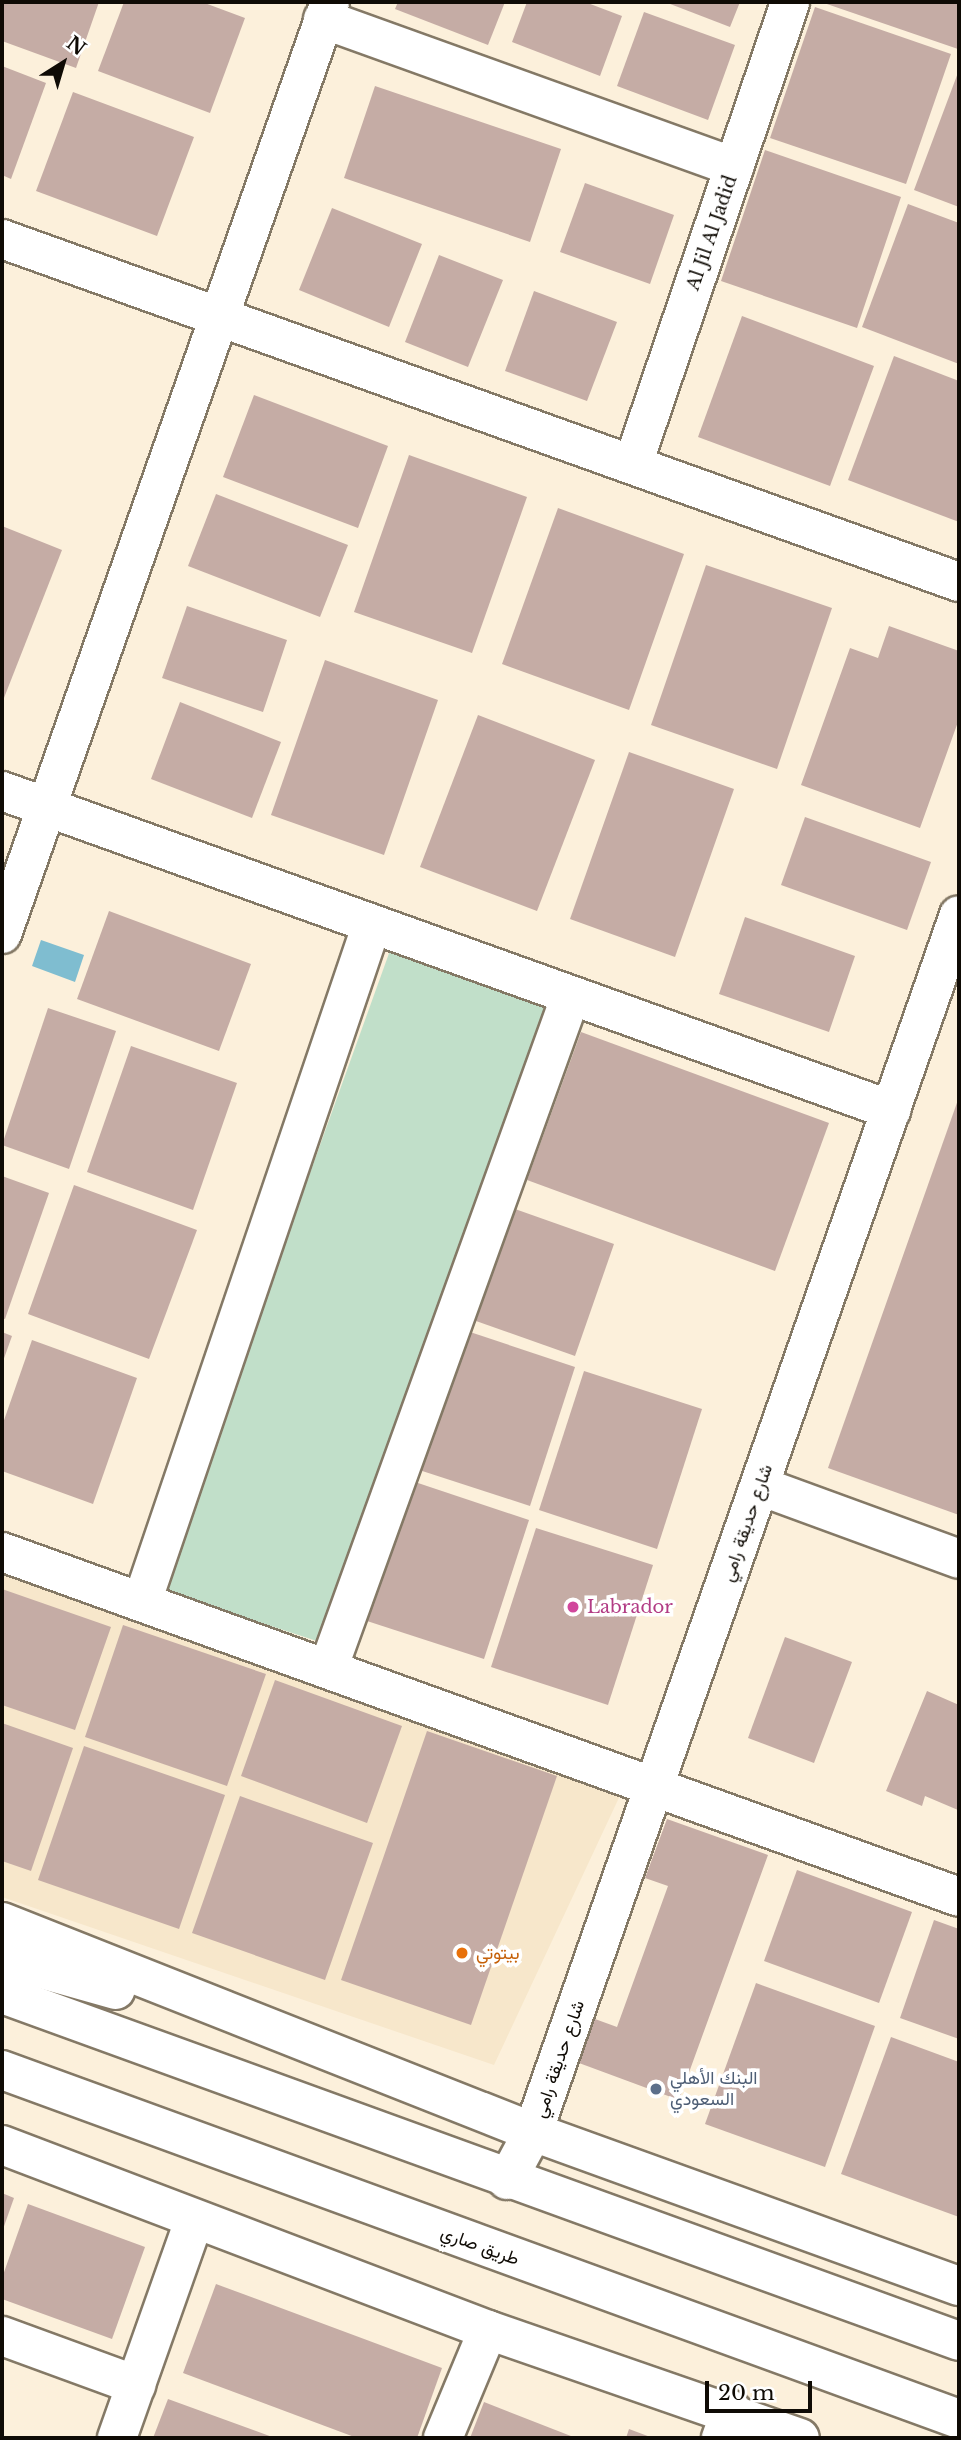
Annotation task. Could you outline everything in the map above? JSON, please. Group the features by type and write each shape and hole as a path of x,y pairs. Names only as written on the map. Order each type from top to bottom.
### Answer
{"street":[{"name":"Al Jil Al Jadid","path":"633,464 790,2"},
{"path":"2,933 326,10 734,167"},
{"path":"2,239 959,582"},
{"path":"2,791 891,1110"},
{"name":"شارع حديقة رامي","path":"507,2180 533,2132 959,915"},
{"path":"142,1602 372,924"},
{"path":"328,1669 571,995"},
{"path":"760,1486 959,1559"},
{"path":"2,1552 959,1897"},
{"path":"2,1922 357,2059 533,2132 959,2286"},
{"path":"2,1958 357,2059"},
{"path":"2,1994 507,2180 959,2341"},
{"name":"طريق صاري","path":"2,2070 959,2419"},
{"path":"2,2144 194,2221 488,2330 726,2424 800,2438"},
{"path":"117,2438 194,2221"},
{"path":"443,2438 488,2330"},
{"path":"2,2336 136,2385"}],"shaded area":[{"path":"2,1565 624,1787 494,2065 2,1897"}],"green space":[{"path":"392,945 548,1002 320,1642 160,1590"}],"water":[{"path":"41,940 84,955 75,982 32,966"}],"building":[{"path":"2,2 99,2 76,68 2,41"},
{"path":"124,2 202,2 245,18 210,113 98,71"},
{"path":"398,2 505,2 488,45 395,9"},
{"path":"527,2 585,2 622,16 600,76 512,42"},
{"path":"665,2 740,2 730,27"},
{"path":"821,2 959,2 959,46 958,49"},
{"path":"815,7 951,54 906,184 770,138"},
{"path":"644,12 735,45 708,120 617,86"},
{"path":"2,66 46,83 11,179 2,175"},
{"path":"959,70 959,207 914,190"},
{"path":"375,86 561,149 530,242 344,178"},
{"path":"73,92 194,137 157,236 36,191"},
{"path":"765,150 901,197 857,328 721,281"},
{"path":"585,183 674,215 650,284 560,252"},
{"path":"908,204 959,223 959,364 862,327"},
{"path":"332,208 422,244 389,327 299,290"},
{"path":"439,255 503,280 468,367 405,342"},
{"path":"534,291 617,322 587,401 505,371"},
{"path":"742,316 874,366 830,486 698,437"},
{"path":"894,356 959,381 959,522 848,480"},
{"path":"254,395 388,446 358,528 223,477"},
{"path":"409,455 527,497 472,653 354,612"},
{"path":"216,494 348,545 320,617 188,566"},
{"path":"558,508 684,554 629,710 502,664"},
{"path":"2,526 62,550 2,703"},
{"path":"706,565 832,608 777,769 651,725"},
{"path":"187,606 287,640 263,712 162,678"},
{"path":"889,626 959,651 959,719 920,828 801,785 850,648 878,658"},
{"path":"325,660 438,700 384,855 271,815"},
{"path":"180,702 281,742 252,818 151,779"},
{"path":"478,715 595,760 537,911 420,867"},
{"path":"629,752 734,789 675,957 570,919"},
{"path":"805,817 931,862 907,930 781,885"},
{"path":"109,911 251,964 219,1051 77,999"},
{"path":"745,917 855,956 829,1032 719,994"},
{"path":"48,1008 116,1031 69,1169 2,1145"},
{"path":"581,1032 829,1123 775,1271 527,1180"},
{"path":"131,1046 237,1083 193,1210 87,1172"},
{"path":"959,1097 959,1515 828,1468"},
{"path":"2,1176 49,1193 5,1319 2,1318"},
{"path":"74,1185 197,1230 149,1359 28,1314"},
{"path":"515,1209 614,1244 575,1356 476,1321"},
{"path":"458,1328 575,1367 530,1506 413,1468"},
{"path":"2,1332 12,1336 2,1364"},
{"path":"32,1340 137,1378 93,1504 2,1471 2,1426"},
{"path":"584,1371 702,1409 657,1549 539,1510"},
{"path":"412,1481 529,1520 484,1659 367,1621"},
{"path":"536,1528 653,1565 608,1705 491,1667"},
{"path":"2,1589 111,1627 75,1730 2,1705"},
{"path":"123,1625 266,1674 227,1786 85,1737"},
{"path":"785,1637 852,1662 814,1763 748,1738"},
{"path":"275,1680 402,1726 367,1823 241,1776"},
{"path":"927,1691 959,1705 958,1810 925,1796 922,1806 886,1791"},
{"path":"2,1723 73,1748 31,1871 2,1861"},
{"path":"427,1731 557,1776 471,2025 341,1980"},
{"path":"84,1746 225,1795 179,1929 38,1880"},
{"path":"240,1796 373,1843 325,1980 192,1933"},
{"path":"667,1819 768,1855 679,2100 579,2063 595,2019 617,2027 668,1886 645,1878"},
{"path":"797,1870 912,1912 879,2003 764,1961"},
{"path":"934,1920 959,1929 959,2039 900,2018"},
{"path":"756,1983 875,2026 825,2167 705,2124"},
{"path":"891,2037 959,2062 959,2217 841,2174"},
{"path":"2,2193 14,2198 2,2232"},
{"path":"28,2204 145,2247 112,2339 2,2299 2,2278"},
{"path":"216,2284 442,2368 417,2438 357,2438 183,2373"},
{"path":"168,2399 275,2438 153,2438"},
{"path":"484,2402 576,2438 470,2438"},
{"path":"629,2429 653,2438 626,2438"}],"place":[{"name":"Labrador","path":"573,1607"},
{"name":"بيتوتي","path":"462,1953"},
{"name":"البنك الأهلي السعودي","path":"656,2089"}]}
